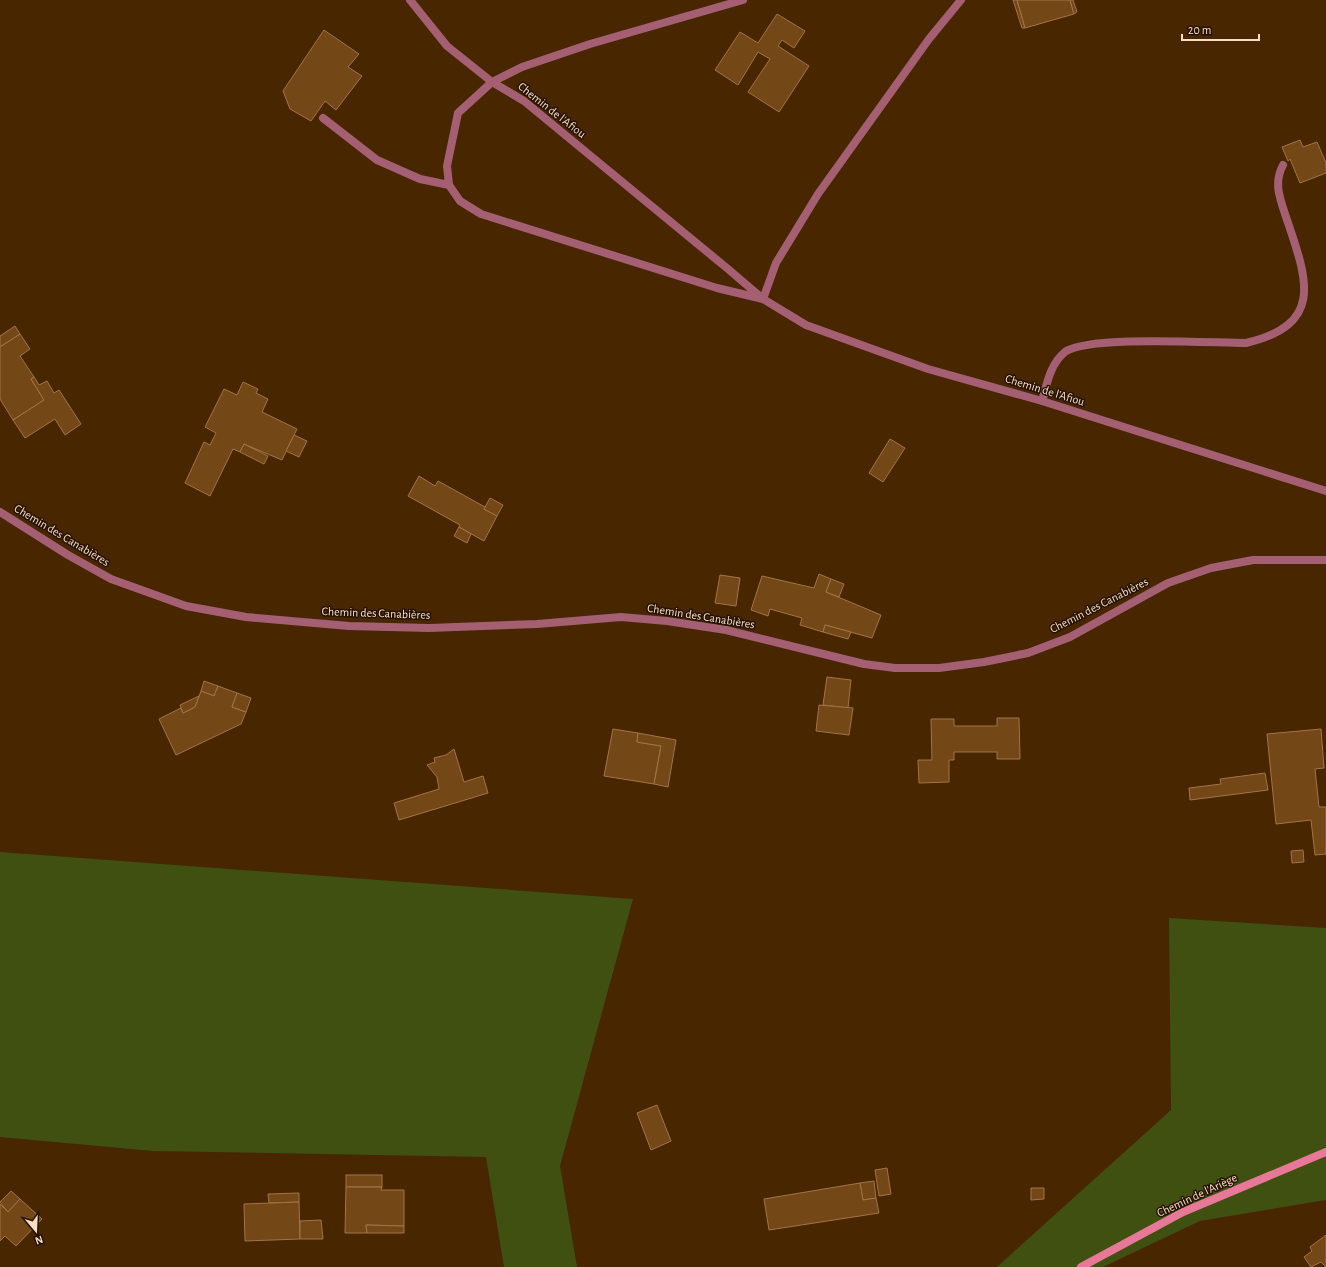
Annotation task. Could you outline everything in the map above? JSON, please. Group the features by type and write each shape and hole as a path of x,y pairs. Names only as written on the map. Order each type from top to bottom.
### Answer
{"street":[{"path":"410,0 447,46 492,82 522,67 590,44 743,0"},
{"path":"763,299 776,263 818,194 929,39 961,0"},
{"name":"Chemin de l'Afiou","path":"763,299 717,288 481,214 460,201 449,185 447,166 458,113 492,82 524,101 763,299 813,327 928,368 1042,401 1326,491"},
{"path":"322,118 377,160 420,179 449,185"},
{"path":"1042,401 1053,366 1065,352 1080,346 1108,342 1246,343 1268,339 1286,330 1299,320 1306,308 1308,295 1306,276 1278,191 1278,174 1283,165"},
{"name":"Chemin des Canabières","path":"0,512 111,579 186,606 246,618 349,626 429,628 537,624 621,617 726,630 864,664 895,668 940,668 984,662 1028,653 1070,637 1168,583 1211,568 1253,560 1326,560"},
{"name":"Chemin de l'Ariège","path":"1081,1267 1183,1212 1326,1152"}],"green space":[{"path":"0,852 633,899 560,1166 577,1267 504,1267 486,1157 153,1151 0,1137"},
{"path":"1169,918 1326,928 1326,1200 1200,1221 1103,1267 997,1267 1171,1110"}],"building":[{"path":"1013,0 1017,0 1025,28 1022,28"},
{"path":"1017,0 1070,0 1074,14 1025,28"},
{"path":"1070,0 1073,0 1077,12 1074,14"},
{"path":"777,14 805,31 794,48 782,40 778,46 809,66 779,112 748,92 770,59 758,52 738,85 715,70 740,32 758,43"},
{"path":"324,30 359,54 348,67 362,76 336,110 325,101 311,121 290,109 283,91"},
{"path":"1300,140 1303,147 1317,142 1326,163 1326,173 1300,183 1290,159 1288,161 1282,147"},
{"path":"15,326 20,334 0,347 0,336"},
{"path":"20,334 30,349 20,356 34,377 31,379 44,400 13,420 0,399 0,347"},
{"path":"34,377 39,385 47,381 54,393 59,390 81,424 65,435 55,419 25,438 13,420 44,400 31,379"},
{"path":"243,382 258,389 256,393 268,399 262,412 297,429 282,460 244,444 240,452 233,449 210,496 185,483 204,442 210,445 216,433 205,427 224,389 237,395"},
{"path":"294,435 307,441 299,457 286,451"},
{"path":"890,439 905,448 883,482 869,473"},
{"path":"244,444 268,456 264,464 240,452"},
{"path":"419,476 435,486 438,481 485,507 484,509 497,516 484,541 459,527 460,525 408,496"},
{"path":"490,498 503,505 497,516 484,509"},
{"path":"459,527 471,534 467,543 454,536"},
{"path":"819,574 831,579 826,592 881,615 872,638 825,625 823,632 800,625 802,618 770,609 768,616 751,610 762,576 814,588"},
{"path":"720,575 740,578 736,606 715,603"},
{"path":"831,579 844,584 839,597 826,592"},
{"path":"825,625 851,632 848,639 823,632"},
{"path":"827,677 851,680 848,708 823,705"},
{"path":"204,681 218,686 214,696 201,691"},
{"path":"218,686 237,693 232,707 246,712 241,724 176,755 159,719 181,708 183,713 195,707 201,691 214,696"},
{"path":"237,693 251,698 246,712 232,707"},
{"path":"199,696 195,707 183,713 180,705"},
{"path":"819,705 853,708 849,735 816,731"},
{"path":"997,718 1019,718 1020,759 997,759 997,752 954,752 954,760 949,760 949,782 919,783 918,760 932,760 931,719 954,719 954,726 997,726"},
{"path":"613,729 638,733 637,742 661,746 654,784 604,776"},
{"path":"1321,729 1324,768 1315,769 1319,807 1326,807 1326,854 1315,855 1311,820 1276,824 1267,734"},
{"path":"638,733 676,740 668,787 654,784 661,746 637,742"},
{"path":"454,749 464,782 483,776 488,793 399,820 394,803 439,789 437,777 427,765 435,762 434,758 446,755"},
{"path":"1265,773 1268,790 1190,800 1189,788 1221,784 1220,779"},
{"path":"1303,850 1304,862 1292,863 1291,851"},
{"path":"657,1105 671,1141 651,1150 637,1113"},
{"path":"887,1168 891,1194 879,1196 875,1170"},
{"path":"346,1175 382,1175 382,1187 346,1187"},
{"path":"874,1181 876,1198 863,1200 860,1183"},
{"path":"860,1183 863,1200 876,1198 879,1213 769,1230 764,1199"},
{"path":"346,1187 382,1187 381,1190 404,1190 404,1226 366,1225 367,1233 345,1233"},
{"path":"1031,1188 1044,1188 1044,1199 1031,1200"},
{"path":"11,1191 20,1199 8,1212 0,1202"},
{"path":"299,1193 299,1202 269,1203 268,1194"},
{"path":"20,1199 42,1219 16,1246 5,1236 0,1241 0,1204 8,1212"},
{"path":"299,1202 300,1239 245,1241 244,1204"},
{"path":"321,1220 323,1239 300,1239 300,1221"},
{"path":"366,1225 404,1226 404,1233 367,1233"},
{"path":"1326,1235 1326,1267 1321,1262 1311,1267 1304,1257 1312,1251 1310,1247"}]}
